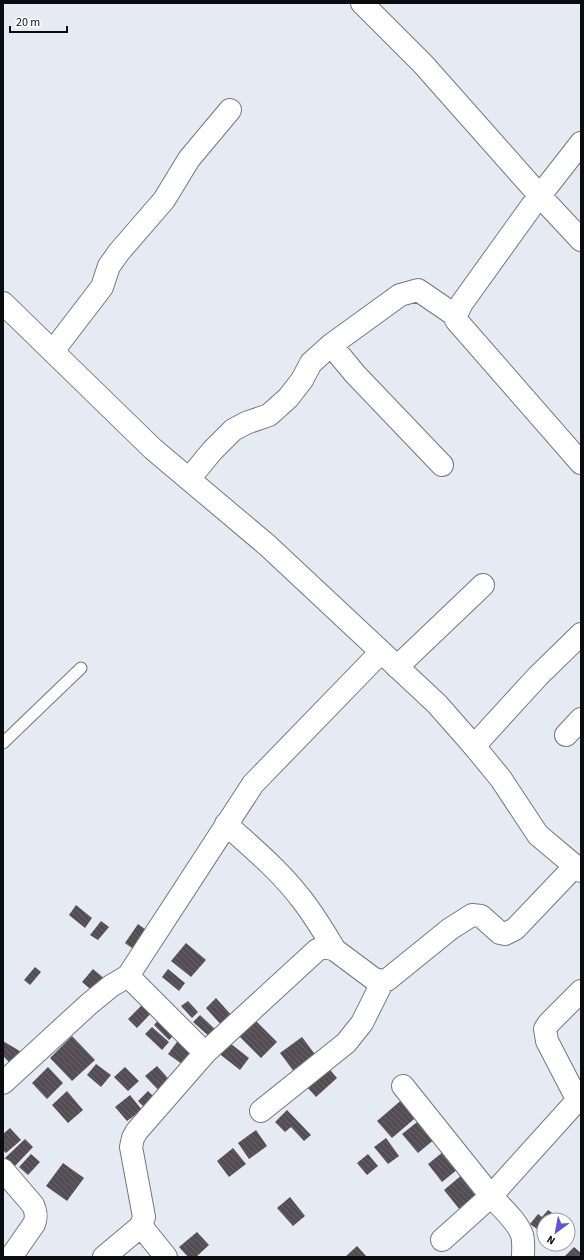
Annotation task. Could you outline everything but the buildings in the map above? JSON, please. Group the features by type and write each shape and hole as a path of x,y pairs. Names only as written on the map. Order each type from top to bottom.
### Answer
{"street":[{"path":"364,4 423,64 581,240"},
{"path":"53,352 102,287 110,266 119,252 164,200 190,159 230,110"},
{"path":"581,143 540,196 462,303 456,316 456,320 581,463"},
{"path":"189,479 212,451 233,430 246,423 269,415 288,398 302,380 311,363 330,345 400,295 418,290 456,316"},
{"path":"3,303 153,449 267,545 437,704 501,779 538,835 578,869 509,933 500,933 481,916 472,915 450,929 387,980 383,981 374,979 335,950 324,947 316,950 205,1053 133,1138 131,1147 132,1155 144,1218 140,1226 104,1257"},
{"path":"330,345 355,374 442,466"},
{"path":"397,667 483,585"},
{"path":"474,746 538,676 581,634"},
{"path":"3,1083 89,1004 111,986 128,976 248,791 259,777 380,652"},
{"path":"566,735 581,719"},
{"path":"226,824 281,876 298,895 312,913 335,950"},
{"path":"128,976 205,1053"},
{"path":"261,1111 346,1043 362,1023 383,981"},
{"path":"442,1240 491,1196 574,1104 576,1098 575,1095 547,1041 545,1029 549,1023 581,991"},
{"path":"403,1086 491,1196 519,1228 524,1243 523,1257"},
{"path":"3,1170 33,1206 36,1212 34,1224 11,1257"},
{"path":"140,1226 166,1257"}],"lane":[{"path":"3,743 81,668"}]}
